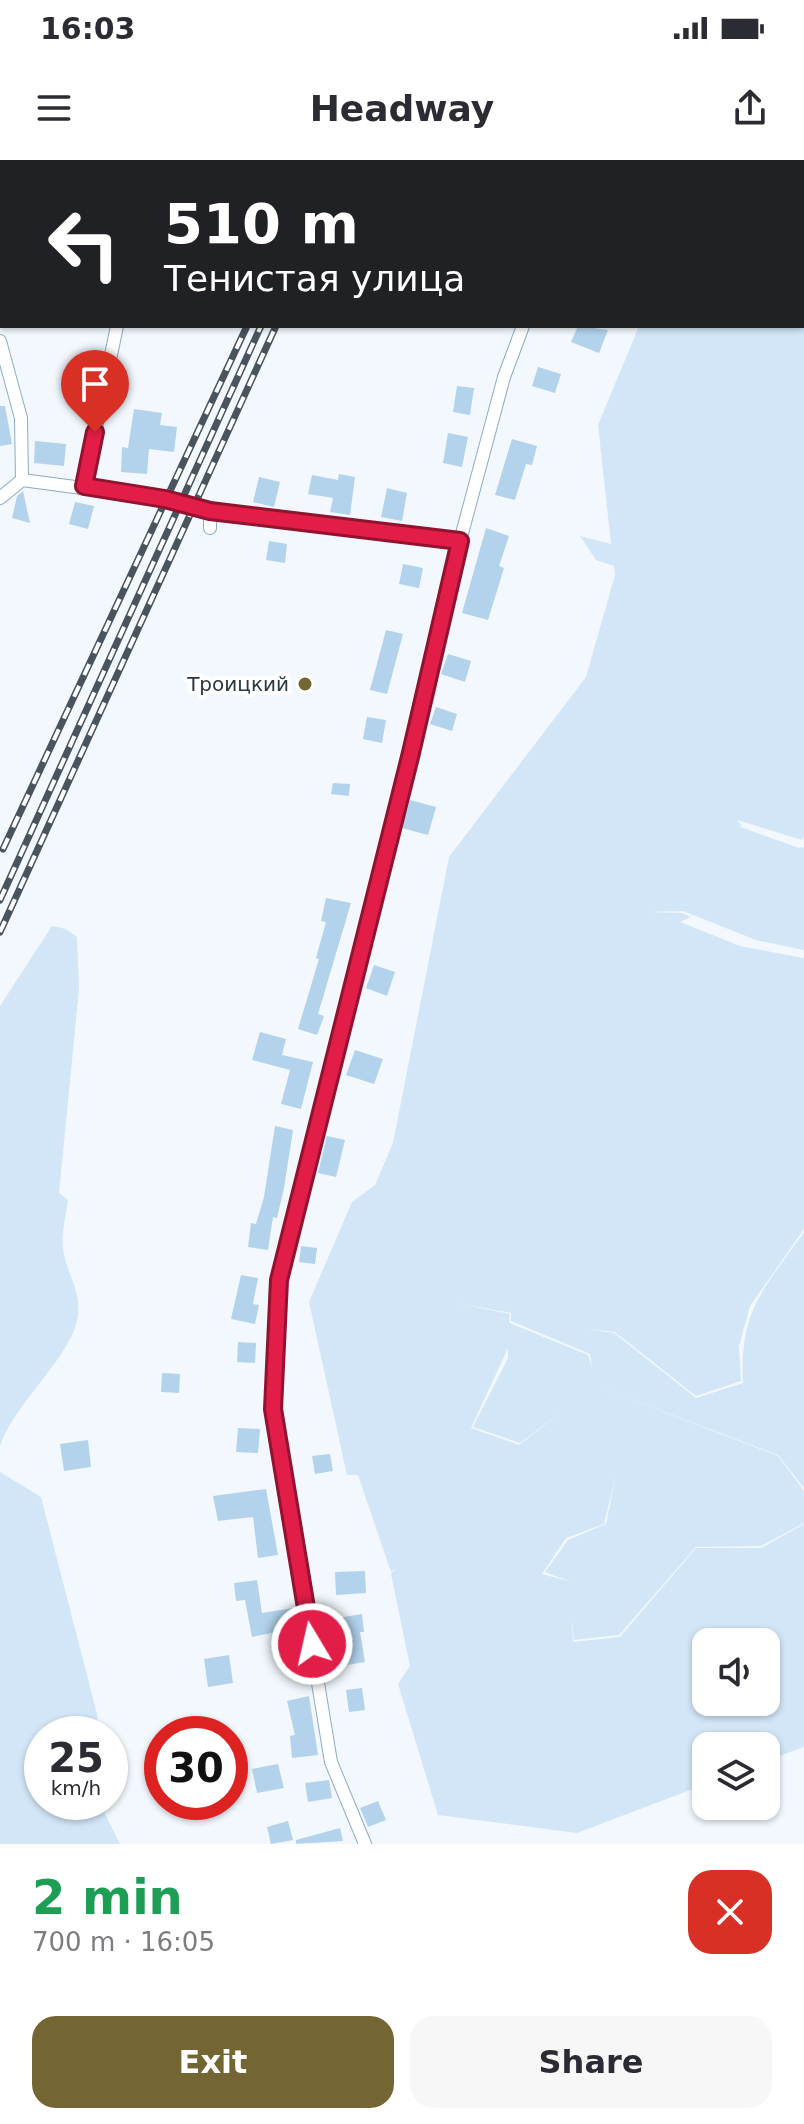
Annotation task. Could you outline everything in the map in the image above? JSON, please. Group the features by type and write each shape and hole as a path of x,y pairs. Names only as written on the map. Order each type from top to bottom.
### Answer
{"street":[{"path":"84,486 117,328"},
{"path":"365,1844 331,1762 273,1409 279,1280 410,757 460,541 504,377 522,328"},
{"path":"0,341 21,418 22,480"},
{"path":"0,498 22,480 165,499 210,511 460,541"},
{"path":"210,511 210,528"}],"shaded area":[{"path":"638,328 804,328 804,837 802,840 737,820 742,826 738,826 799,848 804,847 804,950 756,940 683,911 651,912 682,913 691,917 680,922 740,946 804,958 804,1229 750,1306 739,1346 741,1381 696,1396 615,1332 587,1329 614,1333 696,1398 743,1383 745,1337 750,1318 766,1286 804,1232 804,1488 778,1455 594,1385 778,1456 804,1491 804,1523 761,1546 696,1547 619,1635 574,1640 572,1621 573,1642 620,1637 696,1548 761,1548 804,1524 804,1747 780,1756 780,1732 692,1732 692,1789 577,1833 438,1815 398,1684 410,1666 391,1574 396,1568 391,1572 358,1475 347,1475 309,1302 352,1202 375,1185 393,1143 449,857 586,677 615,575 614,566 596,560 580,536 611,544 598,425","holes":["456,1303 511,1313 511,1321 590,1354 592,1368 588,1355 512,1324 509,1322 510,1314","508,1348 508,1358 473,1427 520,1443 559,1414 519,1445 471,1428","616,1475 606,1524 568,1540 545,1572 571,1582 542,1574 566,1538 604,1524"]},
{"path":"52,926 66,929 77,937 79,989 59,1193 68,1200 63,1249 77,1297 78,1315 66,1346 18,1412 0,1446 0,1006"},
{"path":"0,1472 41,1497 97,1714 24,1716 24,1820 108,1820 120,1844 0,1844"}],"building":[{"path":"577,328 608,330 599,353 571,342"},
{"path":"538,367 561,374 555,393 532,386"},
{"path":"457,386 474,388 470,415 453,412"},
{"path":"0,406 5,406 12,444 0,446"},
{"path":"134,409 162,413 160,425 177,427 174,452 149,449 147,474 121,472 122,447 128,448"},
{"path":"448,433 468,437 462,467 443,463"},
{"path":"512,439 537,446 532,465 526,464 515,500 495,495"},
{"path":"35,441 66,444 64,466 34,463"},
{"path":"339,474 355,477 350,515 330,512 333,498 308,494 312,475 338,480"},
{"path":"259,477 280,482 274,507 253,502"},
{"path":"387,488 407,493 402,521 381,517"},
{"path":"23,491 30,523 12,518 17,496"},
{"path":"75,502 94,506 88,529 69,524"},
{"path":"486,528 509,536 499,566 504,568 488,620 462,613"},
{"path":"269,541 287,544 285,563 266,560"},
{"path":"403,564 423,568 419,588 399,584"},
{"path":"386,630 403,634 387,694 370,690"},
{"path":"448,654 471,661 465,682 441,674"},
{"path":"436,707 457,714 452,731 430,724"},
{"path":"367,717 386,720 382,743 363,739"},
{"path":"333,783 350,784 349,796 331,794"},
{"path":"410,800 436,807 428,835 402,828"},
{"path":"326,898 351,903 318,1014 324,1016 317,1035 298,1029 319,959 316,958 326,922 321,921"},
{"path":"374,965 395,972 387,996 366,988"},
{"path":"260,1032 286,1039 282,1055 313,1062 301,1109 281,1104 290,1070 252,1060"},
{"path":"355,1050 383,1059 374,1084 346,1075"},
{"path":"275,1126 293,1130 284,1188 277,1218 273,1217 268,1250 248,1247 251,1223 256,1224 264,1197"},
{"path":"327,1136 345,1140 336,1177 318,1173"},
{"path":"301,1246 317,1248 315,1264 299,1262"},
{"path":"241,1275 258,1278 253,1304 259,1305 255,1324 231,1319"},
{"path":"238,1342 256,1343 255,1363 237,1362"},
{"path":"162,1373 180,1374 179,1393 161,1392"},
{"path":"238,1428 260,1429 258,1453 236,1452"},
{"path":"88,1440 91,1467 64,1471 60,1444"},
{"path":"330,1454 333,1471 315,1474 312,1456"},
{"path":"266,1489 278,1555 258,1558 253,1517 218,1521 213,1496"},
{"path":"365,1571 366,1593 336,1595 335,1572"},
{"path":"257,1580 262,1613 293,1608 297,1628 252,1637 245,1600 236,1601 234,1583"},
{"path":"362,1614 364,1632 360,1632 365,1662 341,1666 338,1618"},
{"path":"301,1653 302,1664 280,1667 279,1656"},
{"path":"229,1655 233,1683 208,1687 204,1659"},
{"path":"362,1688 365,1710 349,1712 346,1690"},
{"path":"309,1696 318,1755 292,1758 290,1736 295,1735 287,1701"},
{"path":"278,1764 284,1788 257,1793 252,1769"},
{"path":"329,1780 332,1798 308,1802 305,1783"},
{"path":"378,1801 386,1820 368,1827 360,1808"},
{"path":"288,1821 293,1840 271,1844 267,1827"},
{"path":"340,1828 343,1841 296,1844 296,1840"}],"railway":[{"path":"3,849 246,328"},
{"path":"0,900 260,328"},
{"path":"0,932 275,328"}],"place":[{"name":"Троицкий","path":"305,684"}],"route":[{"path":"95,432 84,486 165,499 210,511 460,541 410,757 279,1280 273,1409 312,1644"}]}
